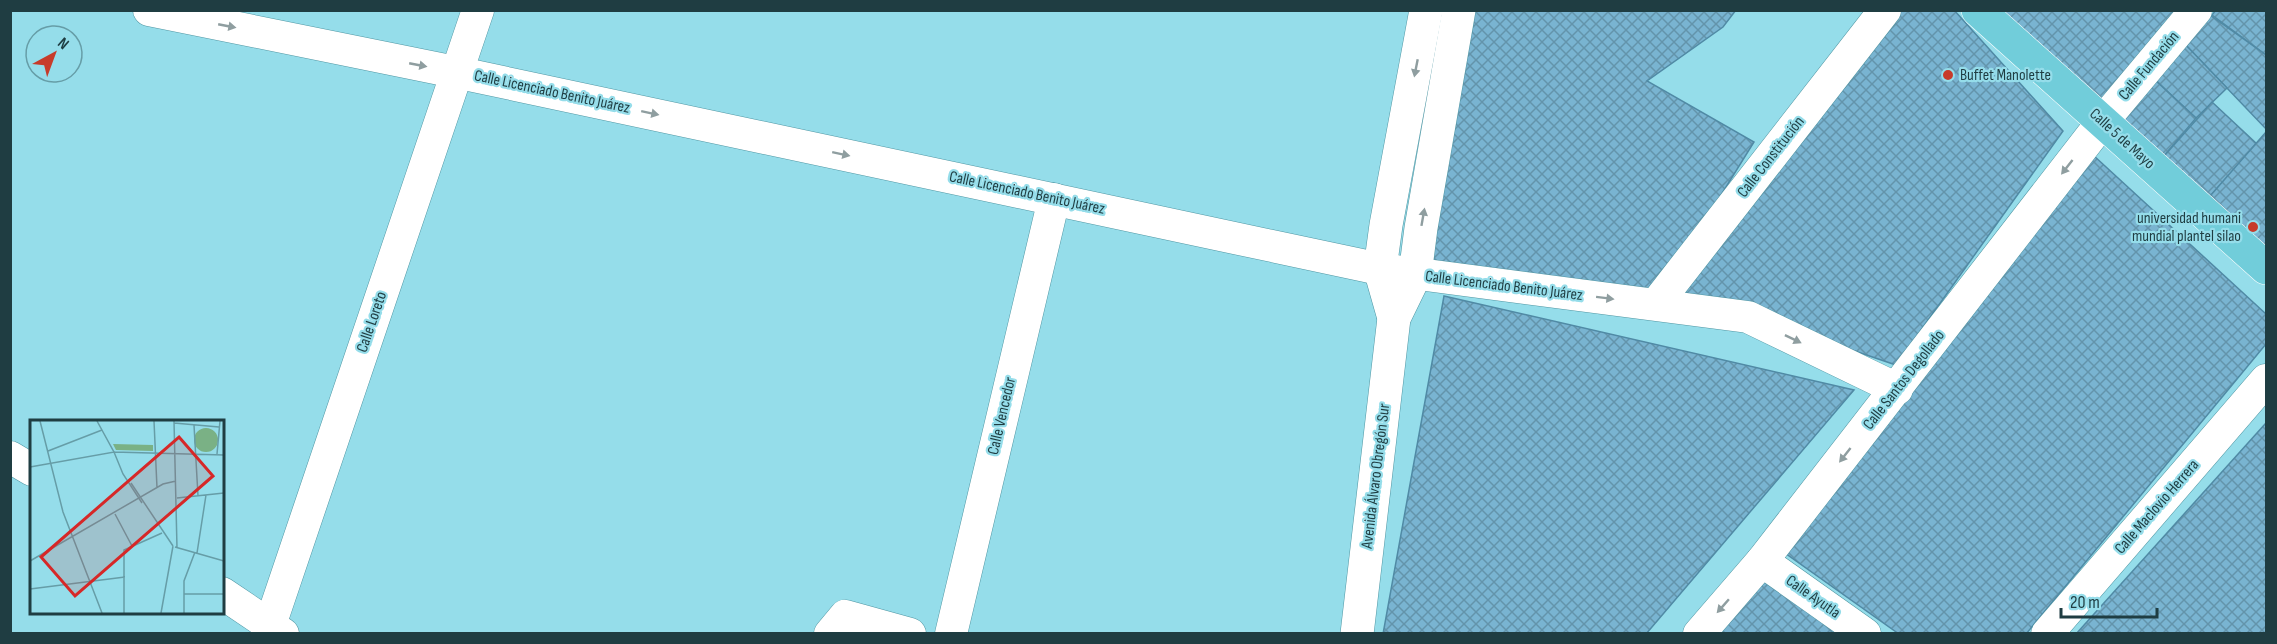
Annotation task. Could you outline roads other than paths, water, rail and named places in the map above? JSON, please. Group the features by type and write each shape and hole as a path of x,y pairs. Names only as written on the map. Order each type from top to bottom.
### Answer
{"main road":[{"name":"Calle 5 de Mayo","path":"1978,10 2266,268"}],"street":[{"name":"Calle Licenciado Benito Juárez","path":"149,10 455,72 1380,269 1748,317 1897,389"},
{"name":"Calle Loreto","path":"273,630 455,72 478,10"},
{"name":"Avenida Álvaro Obregón Sur","path":"1394,318 1380,269 1426,10"},
{"name":"Avenida Álvaro Obregón Sur","path":"1358,633 1394,318 1415,275 1459,10"},
{"name":"Calle Constitución","path":"1656,304 1886,10"},
{"name":"Calle Fundación","path":"2103,121 2196,10"},
{"name":"Calle Santos Degollado","path":"1699,633 1762,561 2103,121"},
{"name":"Calle Vencedor","path":"951,633 1054,199"},
{"name":"Calle Maclovio Herrera","path":"2047,633 2266,380"},
{"path":"10,456 30,469"},
{"name":"Calle Ayutla","path":"1762,561 1865,633"},
{"path":"224,594 273,630"},
{"path":"830,633 845,616 910,633"}],"place":[{"name":"Buffet Manolette","path":"1948,75"},
{"name":"universidad humani mundial plantel silao","path":"2253,227"}]}
